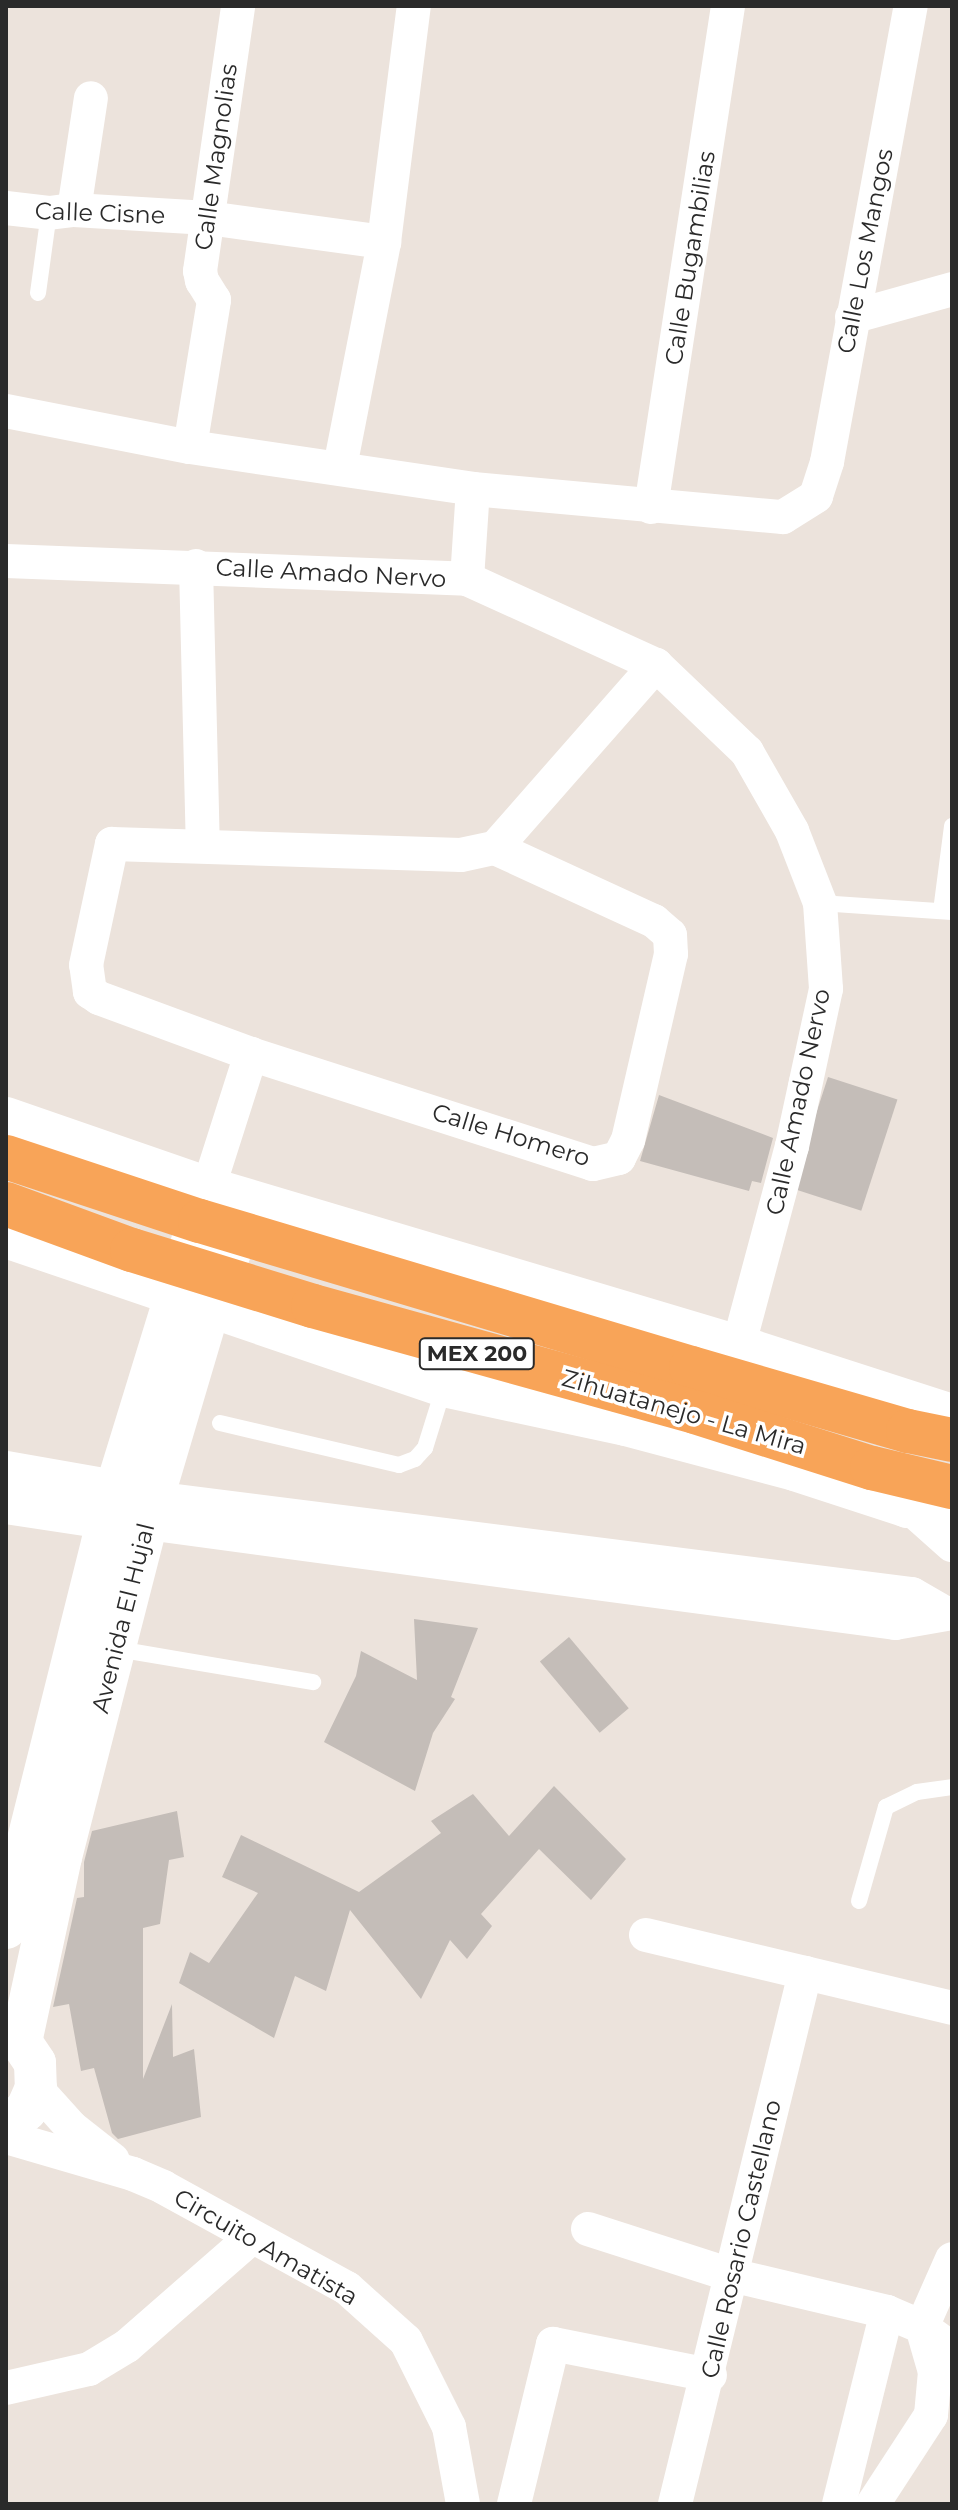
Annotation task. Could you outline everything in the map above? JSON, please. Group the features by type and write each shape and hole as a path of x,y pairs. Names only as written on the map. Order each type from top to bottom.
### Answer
{"highway":[{"name":"Zihuatanejo - La Mira","path":"6,1157 224,1211 691,1368 908,1431 952,1440"},
{"name":"Zihuatanejo - La Mira","path":"6,1204 198,1285 695,1412 872,1468 952,1487"}],"main road":[{"path":"6,1119 224,1211 738,1347 952,1416"},
{"path":"6,1236 114,1276 198,1285 444,1385 626,1424 795,1469 908,1506 952,1510"}],"street":[{"name":"Calle Magnolias","path":"190,447 214,300 202,281 200,271 238,6"},
{"path":"340,467 384,242 414,6"},
{"name":"Calle Los Mangos","path":"651,507 783,517 816,496 827,462 911,6"},
{"name":"Calle Bugambilias","path":"651,507 728,7"},
{"path":"62,212 91,98"},
{"name":"Calle Cisne","path":"6,208 208,218 384,242"},
{"path":"852,317 952,289"},
{"path":"6,411 190,447 473,489 651,507"},
{"path":"467,579 473,489"},
{"name":"Calle Amado Nervo","path":"6,561 196,566 467,579 656,665 747,752 792,831 820,903 826,989 792,1146 738,1347"},
{"path":"196,566 203,844"},
{"path":"495,848 656,665"},
{"name":"Calle Homero","path":"112,844 203,844 461,855 495,848 654,921 670,935 671,954 628,1140 619,1158 593,1164 251,1054 90,992 86,965 112,844"},
{"path":"224,1211 251,1054"},
{"name":"Avenida El Hujal","path":"6,1928 198,1285 224,1211"},
{"path":"6,1472 132,1508"},
{"path":"6,1503 132,1508 895,1623 948,1613"},
{"path":"908,1506 952,1545"},
{"name":"Avenida El Hujal","path":"14,2038 31,1850 115,1649 132,1508"},
{"path":"646,1935 952,2008"},
{"name":"Calle Rosario Castellano","path":"675,2504 710,2375 731,2275 805,1973"},
{"path":"6,2126 26,2110 36,2088 35,2063 14,2038"},
{"name":"Circuito Amatista","path":"36,2088 71,2127 133,2174 347,2288 406,2341 449,2427 463,2504"},
{"name":"Circuito Amatista","path":"6,2137 133,2174"},
{"path":"588,2229 731,2275 887,2312 922,2327 952,2349"},
{"path":"6,2388 89,2369 127,2346 252,2237"},
{"path":"873,2504 931,2415 935,2372 922,2327 952,2259"},
{"path":"839,2504 887,2312"},
{"path":"514,2504 553,2344 710,2375"}],"lane":[{"path":"38,293 62,212"},
{"path":"820,903 946,912 952,826"},
{"path":"220,1423 399,1465 415,1459 425,1448 444,1385"},
{"path":"115,1649 313,1682"},
{"path":"859,1901 886,1807 917,1792 952,1787"}],"building":[{"path":"828,1077 897,1100 861,1211 792,1188"},
{"path":"659,1095 773,1138 761,1183 752,1181 749,1191 640,1161"},
{"path":"414,1619 478,1628 451,1697 455,1699 433,1733 415,1791 324,1742 356,1676 361,1651 417,1680"},
{"path":"569,1637 629,1708 600,1733 540,1661"},
{"path":"554,1786 626,1859 591,1900 539,1849 481,1914 492,1926 467,1959 450,1940 421,1999 350,1910 326,1991 295,1976 274,2038 179,1983 190,1952 209,1963 258,1893 222,1877 241,1835 359,1892 441,1833 431,1821 473,1794 509,1836"},
{"path":"177,1811 184,1857 169,1860 160,1924 143,1928 143,2079 172,2004 173,2057 194,2049 201,2117 118,2139 112,2133 94,2068 81,2071 69,2004 53,2007 77,1898 84,1897 84,1862 92,1831"}]}
